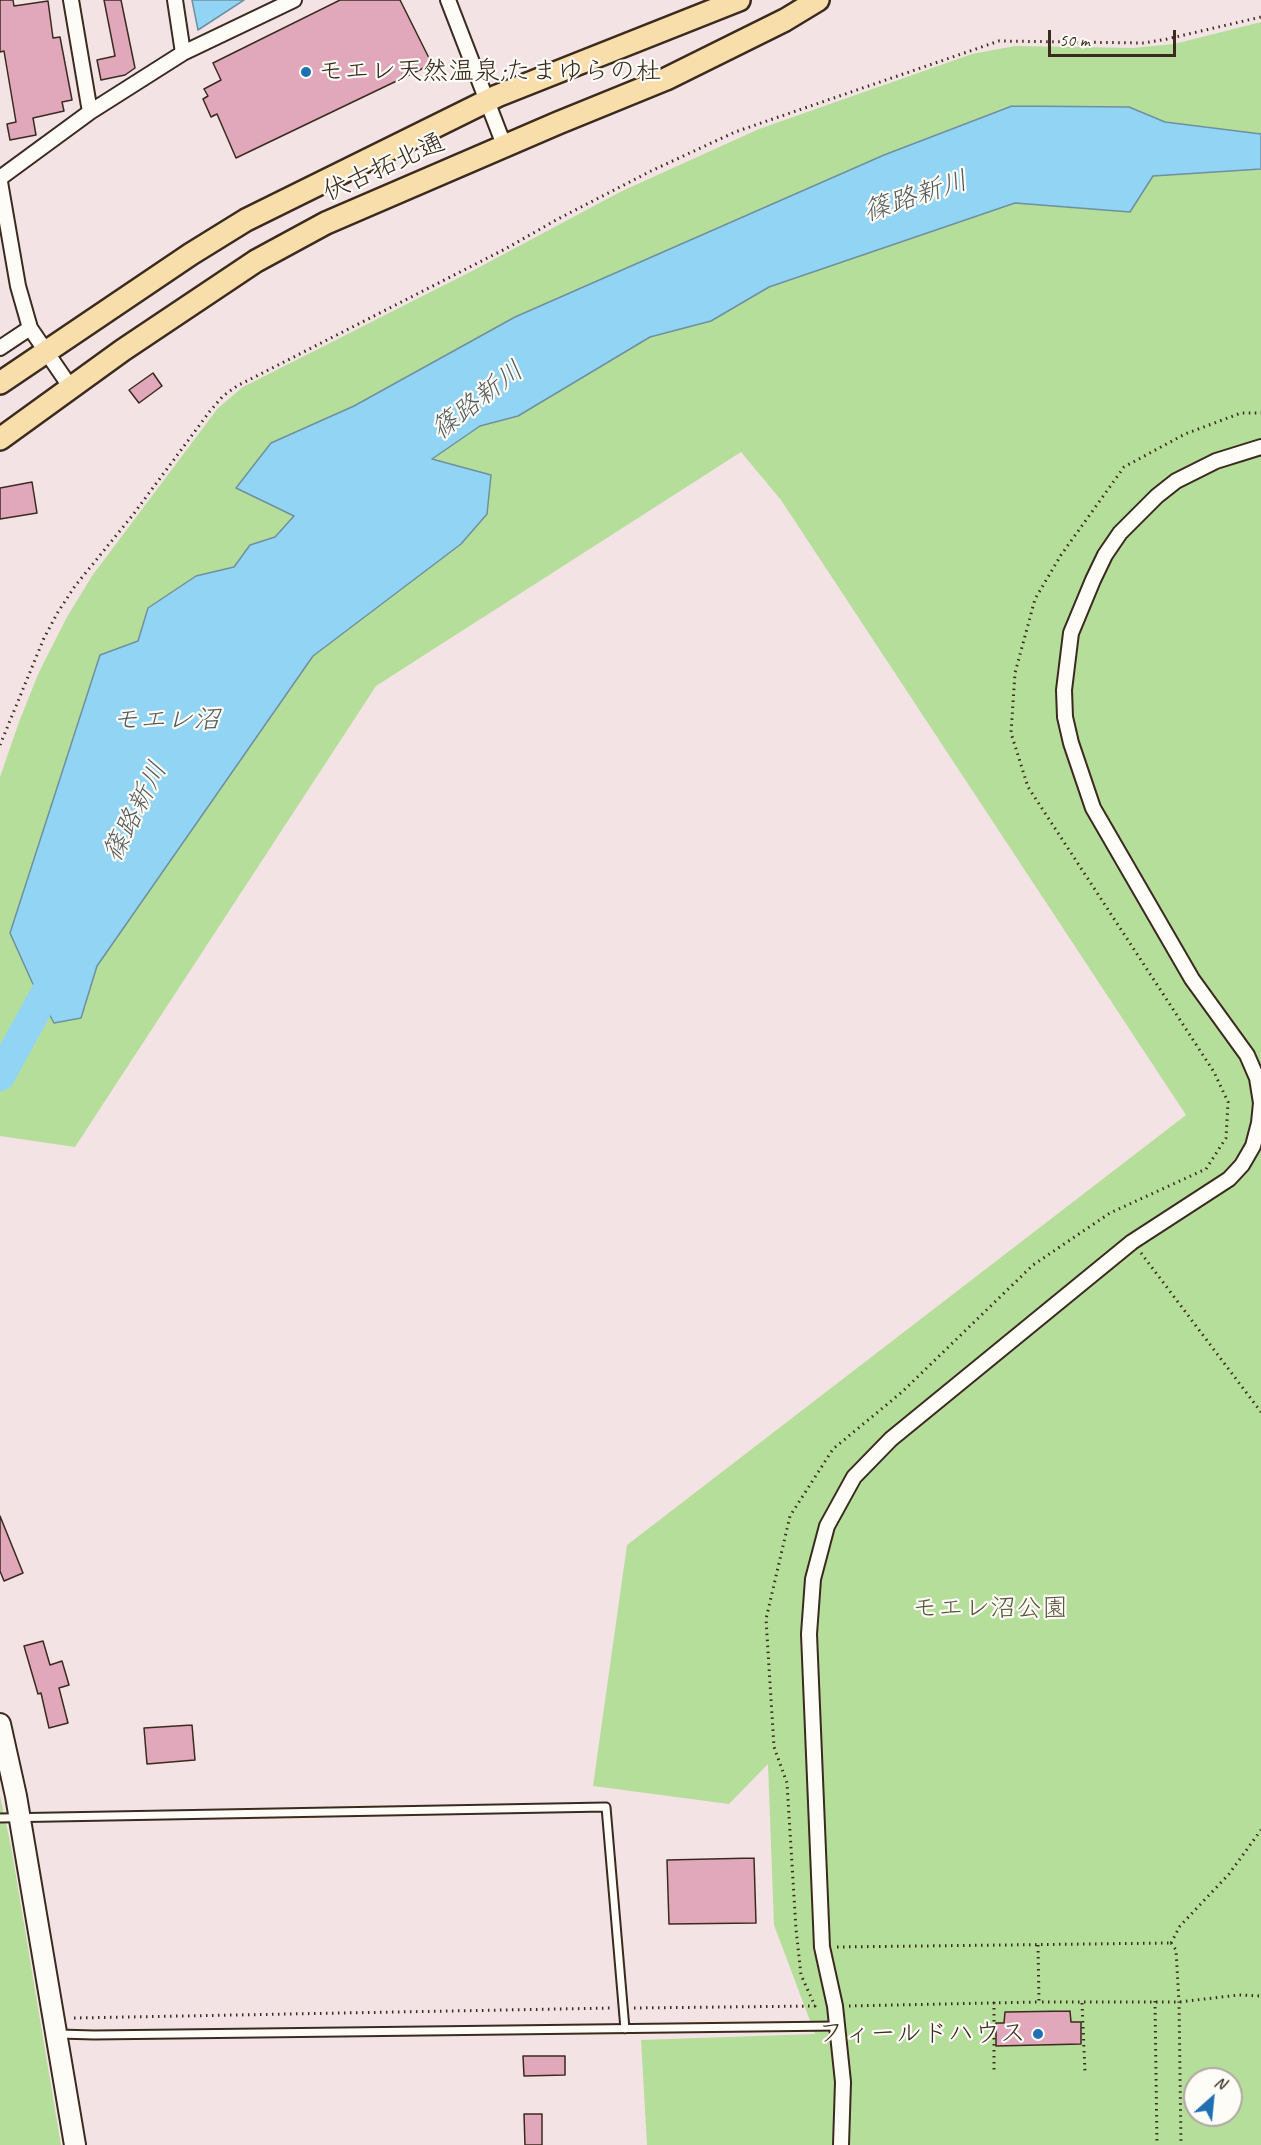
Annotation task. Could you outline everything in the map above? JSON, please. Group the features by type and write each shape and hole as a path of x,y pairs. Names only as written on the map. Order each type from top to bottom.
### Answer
{"main road":[{"name":"伏古拓北通","path":"0,382 191,254 246,220 487,102 739,0"},
{"name":"伏古拓北通","path":"0,439 123,350 256,261 326,223 504,145 666,79 785,20 818,0"}],"street":[{"path":"72,0 90,112"},
{"path":"175,0 183,53"},
{"path":"0,178 90,112 183,53 294,0"},
{"path":"448,0 504,145"},
{"path":"0,182 18,286 30,328 71,388"},
{"path":"0,348 30,328"},
{"path":"841,2145 843,2082 835,2006 822,1947 809,1634 813,1579 827,1526 854,1477 891,1439 1132,1242 1229,1179 1242,1166 1253,1146 1261,1103 1257,1078 1247,1055 1192,979 1093,808 1084,786 1065,717 1064,690 1071,633 1081,606 1106,555 1120,533 1176,481 1216,461 1261,447"},
{"path":"0,1724 20,1819 75,2145"}],"lane":[{"path":"0,1818 606,1807 625,2029"},
{"path":"56,2034 837,2026"}],"path":[{"path":"0,745 44,638 58,612 210,411 237,386 507,248 651,171 735,132 999,41 1144,43 1261,17"},
{"path":"74,2018 815,2006 801,1975 787,1783 774,1747 766,1619 790,1516 834,1449 902,1392 1033,1265 1110,1213 1206,1168 1226,1138 1228,1102 1214,1072 1028,787 1011,733 1015,673 1035,598 1061,555 1124,467 1185,435 1241,413 1261,413"},
{"path":"1132,1242 1261,1412"},
{"path":"1171,1943 1180,1926 1228,1874 1261,1830"},
{"path":"822,1947 1171,1943"},
{"path":"1171,1943 1176,1950 1179,2002 1181,2145"},
{"path":"1038,1945 1039,2002"},
{"path":"844,2007 994,2002 1179,2002 1239,1995 1261,1996"},
{"path":"1155,2001 1157,2145"},
{"path":"994,2002 994,2072"},
{"path":"1082,2002 1085,2072"}],"green space":[{"name":"モエレ沼公園","path":"1261,22 1261,2145 647,2145 641,2040 815,2034 774,1925 768,1764 729,1804 593,1786 627,1545 1186,1115 781,500 741,452 376,686 75,1147 0,1136 0,777 39,672 67,617 92,576 218,408 243,387 476,269 620,192 759,129 972,54 1015,46 1133,48 1174,44"},
{"path":"0,1796 11,1846 61,2145 0,2145"}],"water":[{"path":"192,0 244,0 198,30"},
{"name":"モエレ沼","path":"1012,106 1129,107 1165,122 1261,134 1261,169 1153,176 1130,212 1015,203 769,287 711,321 650,337 518,416 480,426 432,459 491,475 487,514 461,544 313,656 97,966 81,1018 54,1023 10,933 100,655 138,641 148,608 196,576 234,567 250,545 275,537 294,516 236,488 271,443 354,406 515,317 884,155"}],"building":[{"path":"0,0 13,0 14,6 48,1 53,38 60,37 72,100 62,102 64,111 33,118 36,135 10,140 7,124 16,122 4,51 0,52"},
{"path":"104,0 121,0 135,68 125,75 101,80 97,60 115,56"},
{"name":"モエレ天然温泉;たまゆらの杜","path":"340,0 400,0 432,64 236,158 217,114 211,117 203,99 208,96 204,89 221,80 213,63"},
{"path":"153,373 162,386 139,403 129,390"},
{"path":"32,482 37,513 0,519 0,488"},
{"path":"0,1516 23,1573 4,1581 0,1571"},
{"path":"43,1641 50,1665 62,1661 69,1685 59,1688 68,1723 49,1728 41,1693 38,1694 24,1646"},
{"path":"192,1725 195,1760 147,1764 144,1728"},
{"path":"754,1858 756,1923 669,1924 667,1860"},
{"name":"フィールドハウス","path":"1070,2011 1071,2022 1081,2022 1081,2044 996,2046 996,2023 1004,2023 1005,2012"},
{"path":"523,2056 565,2056 565,2075 524,2076"},
{"path":"524,2114 542,2114 542,2145 525,2145"}],"waterway":[{"name":"篠路新川","path":"0,1076 61,965"}],"place":[{"name":"モエレ天然温泉;たまゆらの杜","path":"306,72"},
{"name":"フィールドハウス","path":"1038,2034"}]}
